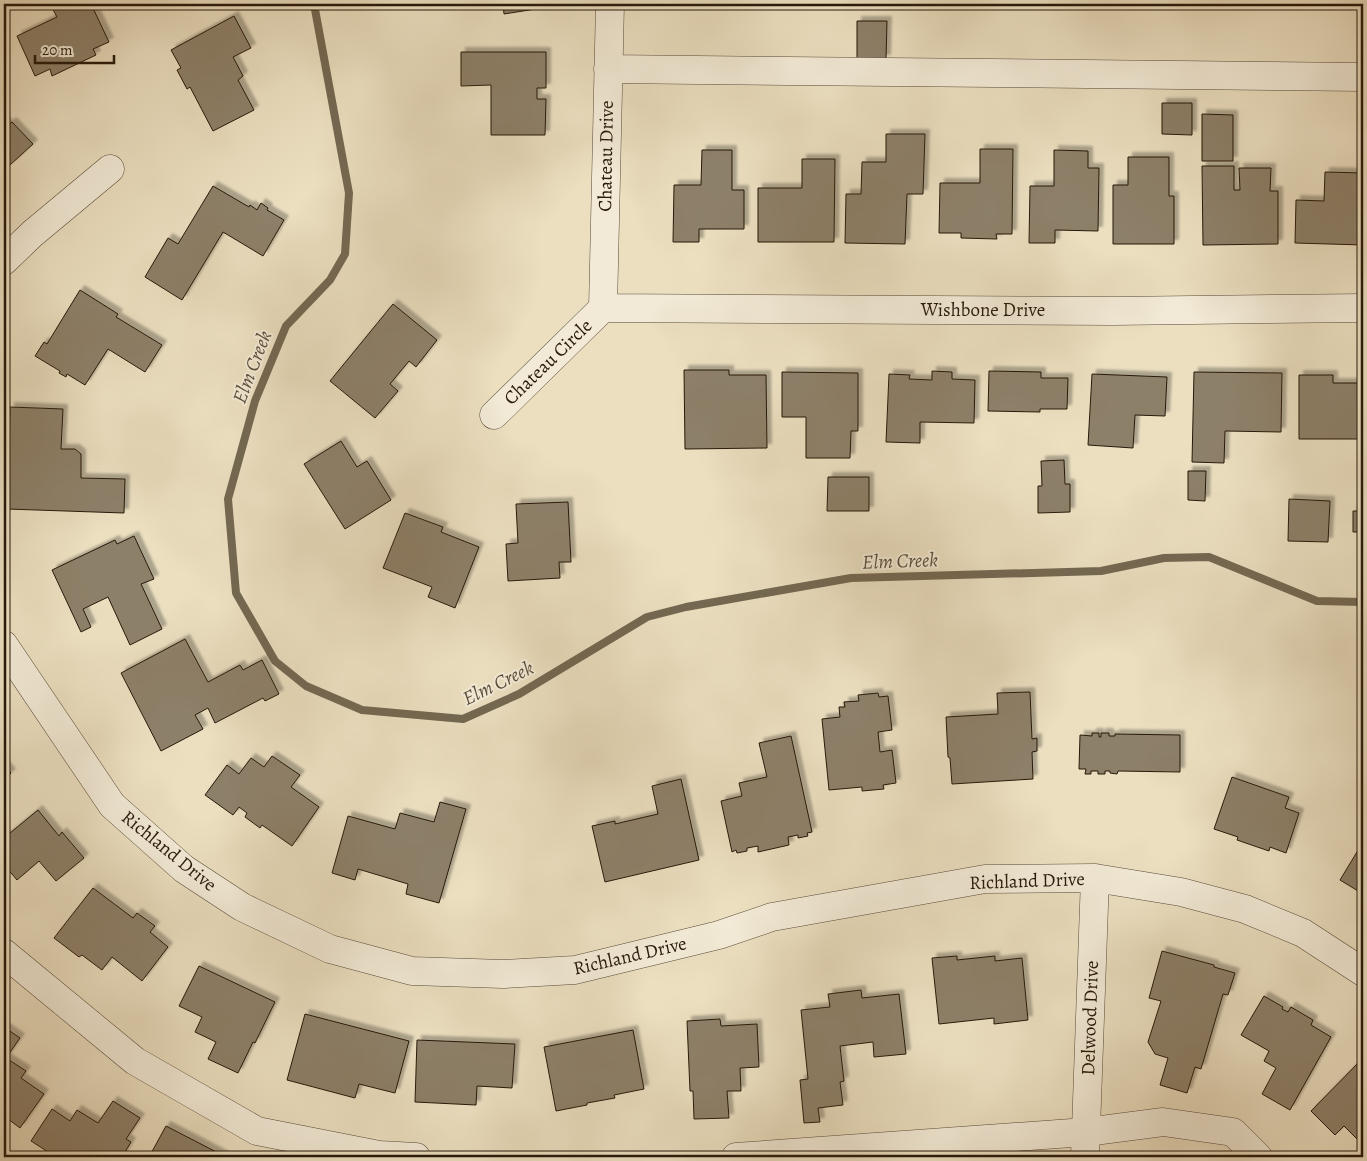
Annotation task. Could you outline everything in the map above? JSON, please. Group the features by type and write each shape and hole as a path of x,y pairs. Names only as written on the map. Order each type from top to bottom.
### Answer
{"street":[{"name":"Chateau Drive","path":"603,308 610,4"},
{"path":"608,69 1363,77"},
{"path":"4,261 32,234 110,169"},
{"name":"Wishbone Drive","path":"603,308 1113,311 1363,308"},
{"name":"Chateau Circle","path":"494,416 603,308"},
{"name":"Richland Drive","path":"4,645 112,805 184,869 242,907 330,949 412,971 503,974 574,970 719,935 772,917 956,884 985,879 1095,878 1181,892 1245,909 1303,933 1363,972"},
{"name":"Delwood Drive","path":"1085,1145 1095,878"},
{"path":"4,952 135,1061 258,1131 379,1155 416,1157"},
{"path":"736,1157 1085,1145 1163,1122 1233,1132 1258,1157"}],"building":[{"path":"50,4 91,4 109,42 93,49 96,55 52,76 50,69 35,76 17,36 57,17"},
{"path":"503,4 541,4 542,8 504,14"},
{"path":"234,16 251,48 233,57 243,76 238,80 254,110 213,131 190,87 187,89 177,70 181,68 171,50"},
{"path":"857,21 887,21 886,59 857,59"},
{"path":"461,52 546,52 546,88 537,88 537,99 546,99 545,135 491,135 491,85 461,86"},
{"path":"1162,103 1192,103 1192,135 1162,134"},
{"path":"1202,114 1233,115 1233,161 1202,161"},
{"path":"4,121 8,125 12,122 33,144 10,165 4,158"},
{"path":"886,134 925,134 923,194 907,194 905,244 845,243 846,194 861,194 862,162 886,162"},
{"path":"980,149 1013,149 1012,234 996,234 997,239 961,238 961,233 939,233 940,183 980,183"},
{"path":"702,150 732,150 732,190 744,190 744,229 699,229 699,242 673,242 674,185 701,185"},
{"path":"1054,150 1088,151 1088,168 1099,168 1098,231 1055,230 1055,243 1029,243 1030,186 1054,186"},
{"path":"1128,157 1169,157 1169,196 1174,196 1174,244 1113,244 1113,185 1128,185"},
{"path":"802,159 835,159 834,242 758,242 758,188 802,188"},
{"path":"1202,166 1234,166 1234,190 1240,190 1239,168 1271,168 1270,191 1278,191 1278,244 1203,245"},
{"path":"1325,172 1363,173 1363,245 1295,243 1296,200 1324,201"},
{"path":"213,186 257,210 261,203 268,208 267,210 284,220 263,256 223,232 182,300 145,277 168,238 178,244"},
{"path":"80,290 118,314 116,317 162,345 145,372 108,349 85,385 67,374 66,377 59,373 60,371 35,356 44,342 47,344"},
{"path":"393,304 437,340 416,367 409,361 390,384 398,391 375,418 330,381"},
{"path":"684,370 729,370 729,375 766,375 767,448 685,449"},
{"path":"932,371 952,372 952,379 975,380 974,423 920,422 920,443 886,442 889,374 910,375 909,379 932,380"},
{"path":"989,371 1041,372 1041,378 1068,378 1067,409 1040,409 1040,412 988,411"},
{"path":"782,372 858,373 858,431 851,431 850,458 806,458 806,417 782,417"},
{"path":"1194,372 1282,373 1281,432 1225,431 1224,463 1192,462"},
{"path":"1092,374 1167,377 1165,416 1135,415 1133,448 1088,445"},
{"path":"1299,375 1333,375 1333,383 1363,383 1363,439 1299,439"},
{"path":"10,407 63,409 61,449 75,449 81,454 81,478 125,479 124,513 7,509"},
{"path":"341,441 357,467 367,461 391,500 345,529 304,464"},
{"path":"1064,460 1065,484 1070,484 1070,512 1038,513 1038,486 1042,486 1041,461"},
{"path":"1188,471 1206,471 1205,501 1188,500"},
{"path":"828,477 869,477 869,511 827,511"},
{"path":"1289,499 1330,501 1328,542 1288,541"},
{"path":"568,502 571,562 559,562 560,578 508,581 506,544 518,543 516,504"},
{"path":"1353,511 1363,511 1363,532 1353,532"},
{"path":"405,513 443,527 441,532 479,547 455,608 428,597 432,587 383,568"},
{"path":"134,536 154,579 141,584 162,629 130,645 108,597 83,609 91,627 81,632 52,570 115,540 117,544"},
{"path":"185,639 208,682 240,665 243,670 262,660 279,694 265,701 263,698 215,723 208,708 195,715 203,729 161,751 121,673"},
{"path":"1030,692 1032,739 1037,738 1037,751 1032,752 1033,779 952,784 950,758 948,757 946,717 998,714 997,693"},
{"path":"878,693 879,697 888,696 892,730 878,732 880,752 892,750 896,783 883,785 884,789 862,791 862,787 829,790 822,719 840,717 839,707 845,707 844,702 859,701 858,695"},
{"path":"1092,733 1099,733 1099,737 1101,737 1101,733 1109,733 1109,736 1115,736 1115,734 1180,735 1180,772 1118,771 1117,774 1105,771 1105,774 1098,774 1098,771 1091,771 1091,774 1085,774 1086,769 1079,769 1080,735 1092,736"},
{"path":"791,736 812,832 807,833 808,836 788,837 789,845 758,852 758,846 747,848 747,851 737,853 736,850 732,852 721,801 742,796 739,783 767,777 759,743"},
{"path":"272,756 300,775 291,787 319,807 292,846 262,825 260,828 245,817 247,813 239,807 233,815 205,795 227,765 239,774 251,758 264,767"},
{"path":"4,765 11,773 4,779"},
{"path":"1232,777 1289,797 1285,808 1299,813 1286,853 1270,847 1269,851 1237,840 1238,837 1214,829"},
{"path":"681,779 699,860 605,882 592,826 615,821 615,824 658,814 652,786"},
{"path":"440,802 466,809 439,903 406,894 408,884 358,869 355,880 332,873 348,816 395,829 400,813 434,822"},
{"path":"38,810 59,836 62,832 84,858 56,881 39,861 17,880 6,867 4,870 4,849 8,845 4,838"},
{"path":"1363,842 1363,894 1340,880"},
{"path":"93,888 133,918 137,913 155,926 150,932 168,947 142,981 112,957 102,970 82,955 79,957 54,938"},
{"path":"1162,951 1214,965 1214,967 1235,973 1228,995 1223,994 1201,1069 1195,1067 1187,1093 1160,1085 1168,1058 1155,1054 1148,1042 1161,1001 1149,998"},
{"path":"957,956 957,960 995,956 995,961 1022,958 1028,1020 994,1024 994,1018 939,1024 932,958"},
{"path":"199,966 275,1002 238,1073 208,1059 216,1042 195,1032 202,1017 179,1006"},
{"path":"861,990 862,998 899,994 906,1054 874,1057 873,1042 840,1046 844,1081 840,1082 843,1105 818,1108 820,1122 804,1123 800,1080 808,1079 801,1010 830,1007 828,994"},
{"path":"1264,996 1288,1012 1291,1007 1313,1020 1311,1025 1331,1037 1290,1110 1262,1094 1276,1068 1264,1061 1269,1051 1241,1035"},
{"path":"305,1014 409,1041 395,1093 359,1084 355,1098 287,1080"},
{"path":"720,1019 721,1026 757,1024 759,1067 740,1068 741,1091 727,1091 729,1118 694,1119 693,1091 690,1091 687,1021"},
{"path":"4,1027 20,1038 6,1058 26,1071 21,1078 44,1094 20,1128 4,1116"},
{"path":"633,1030 644,1089 614,1095 615,1098 587,1103 587,1105 556,1111 544,1047"},
{"path":"417,1040 515,1044 512,1088 477,1086 476,1105 415,1102"},
{"path":"1363,1058 1363,1145 1344,1126 1335,1135 1311,1111"},
{"path":"113,1101 140,1118 126,1139 131,1142 122,1157 56,1157 31,1141 52,1109 70,1121 77,1110 98,1123"},
{"path":"166,1126 226,1157 149,1157"}],"waterway":[{"name":"Elm Creek","path":"314,4 349,193 345,254 330,280 286,326 255,401 228,499 236,593 275,661 306,686 362,710 463,719 519,694 647,617 686,607 851,578 1101,571 1164,558 1209,557 1317,601 1363,602"}]}
